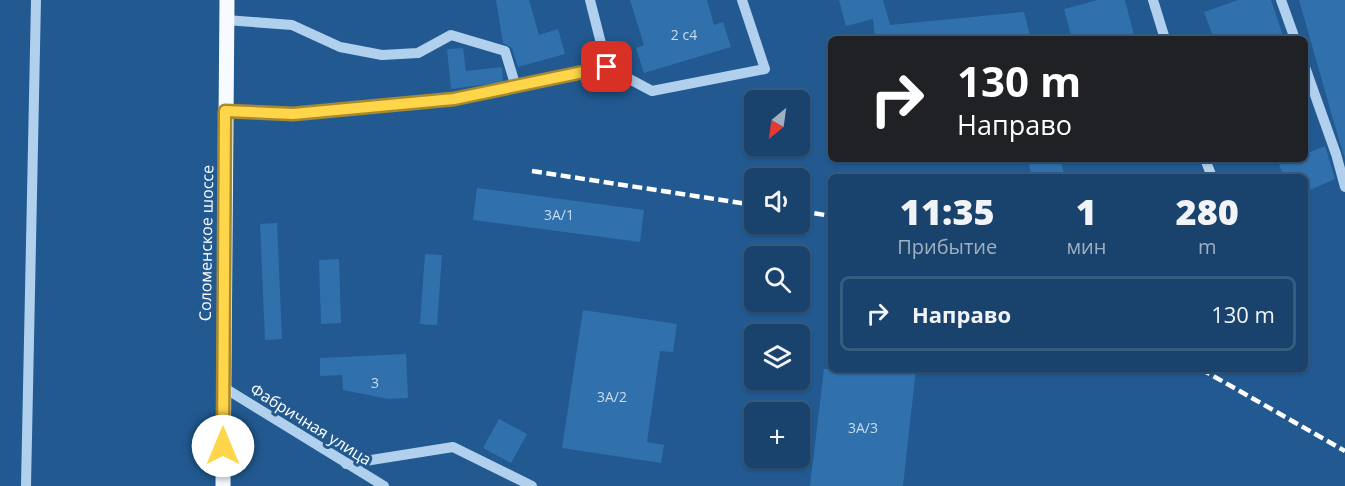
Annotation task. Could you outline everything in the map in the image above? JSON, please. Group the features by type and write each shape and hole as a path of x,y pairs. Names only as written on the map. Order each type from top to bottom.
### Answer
{"main road":[{"name":"Соломенское шоссе","path":"223,486 227,0"}],"street":[{"path":"26,486 36,0"},
{"path":"590,0 607,67"},
{"path":"225,111 293,114 454,99 607,67 652,91 765,69 742,0"},
{"path":"1153,0 1164,36"},
{"path":"1281,0 1294,36"},
{"path":"226,20 292,25 340,47 382,55 418,53 451,35 505,51 516,87"},
{"path":"1308,76 1336,154 1345,187"},
{"name":"Фабричная улица","path":"223,387 384,486"},
{"path":"346,464 453,447 532,486"}],"building":[{"path":"496,0 529,0 539,35 558,29 565,54 518,67 512,48 503,43"},
{"path":"630,0 707,0 714,25 723,22 731,47 644,73 636,48 644,45"},
{"path":"839,0 883,0 890,25 1024,12 1030,36 875,36 873,19 846,26"},
{"path":"1098,0 1125,0 1134,36 1071,36 1064,9"},
{"path":"1238,0 1271,0 1283,36 1213,36 1204,12"},
{"path":"1299,0 1345,0 1345,158 1339,140"},
{"path":"463,48 466,71 502,67 503,82 451,89 447,49"},
{"path":"1325,146 1335,179 1308,191 1308,174 1283,174 1279,165 1286,162 1308,162 1308,153"},
{"path":"1029,162 1061,162 1064,174 1031,174"},
{"path":"477,188 644,210 640,242 473,220"},
{"path":"277,223 282,339 265,340 260,224"},
{"path":"425,254 442,255 437,325 420,324"},
{"path":"339,259 341,323 321,324 319,260"},
{"path":"583,310 677,324 673,352 660,351 647,442 664,445 661,463 562,448"},
{"path":"406,354 408,398 389,399 343,390 342,375 320,376 320,358"},
{"path":"824,369 828,369 828,372 916,372 903,486 810,486"},
{"path":"499,419 527,434 511,463 483,448"}],"railway":[{"path":"532,171 744,203"},
{"path":"810,213 828,216"},
{"path":"1206,372 1345,451"}],"route":[{"path":"223,446 225,111 293,114 454,99 607,67"}]}
